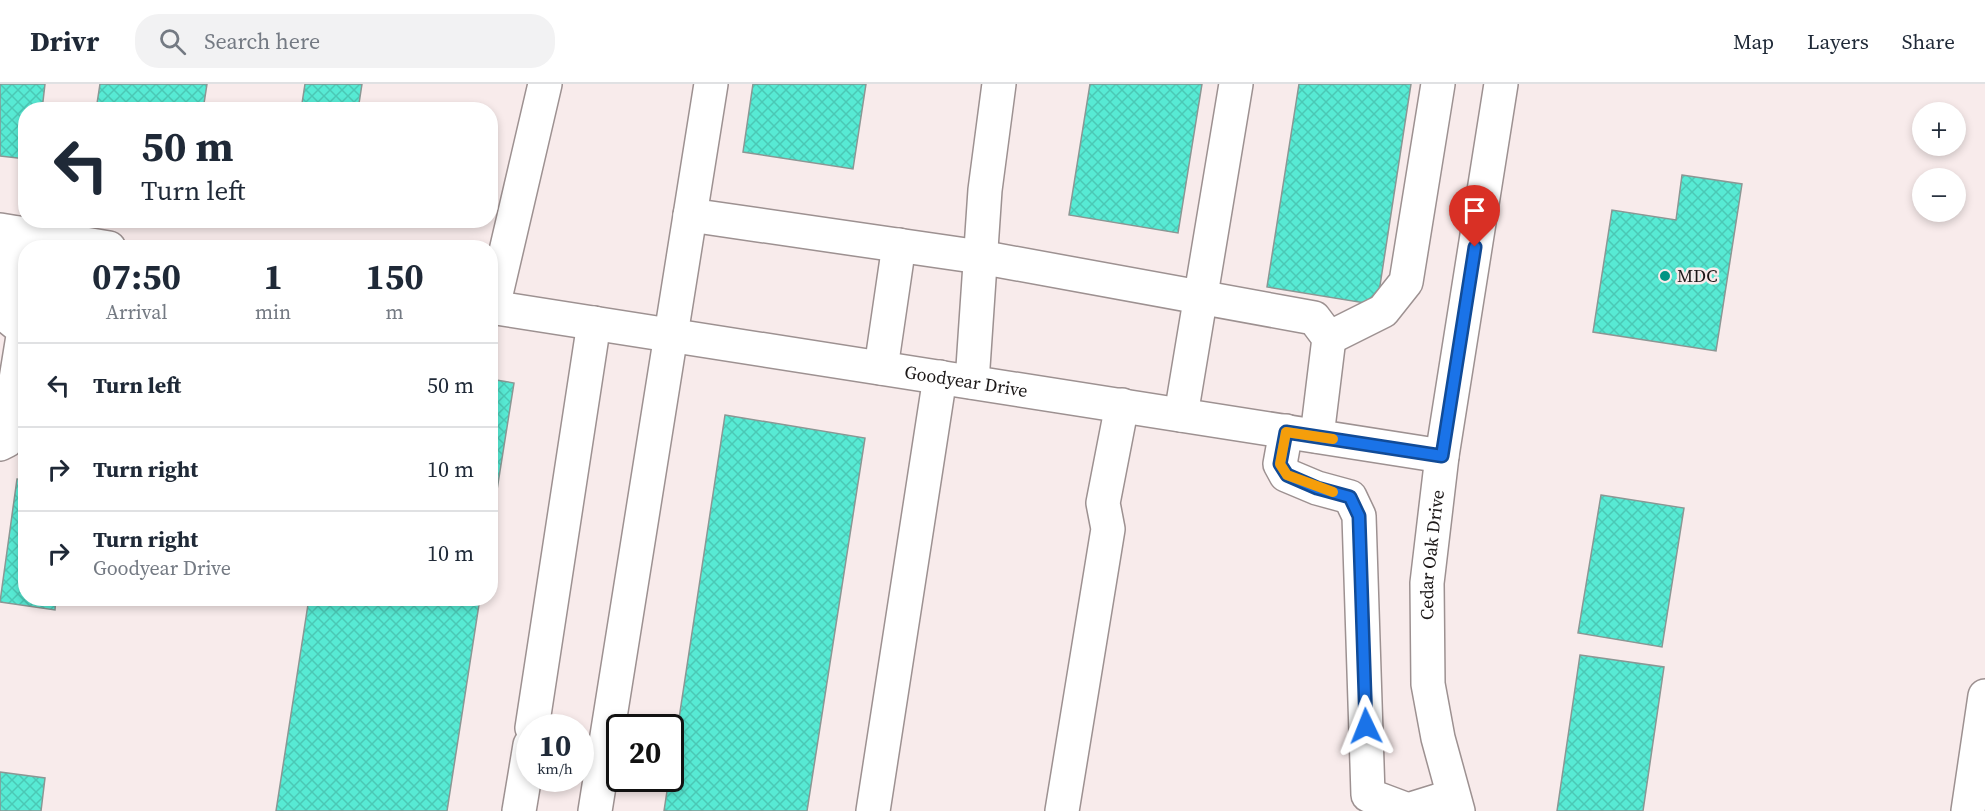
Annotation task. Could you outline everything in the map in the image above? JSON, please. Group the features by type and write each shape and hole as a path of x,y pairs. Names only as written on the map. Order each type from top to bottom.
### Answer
{"street":[{"path":"498,282 545,84"},
{"path":"595,811 711,84"},
{"path":"873,811 980,257 985,190 999,84"},
{"path":"1181,415 1236,84"},
{"path":"1438,84 1406,282 1383,310 1329,338 1301,434 1280,464 1287,475 1317,488 1350,497 1359,516 1368,795 1408,810 1456,804"},
{"name":"Cedar Oak Drive","path":"1456,804 1438,738 1428,684 1428,583 1442,456 1501,84"},
{"path":"690,214 980,257 1314,318 1329,338"},
{"path":"18,325 2,313 9,232 59,240"},
{"path":"881,368 899,245"},
{"name":"Goodyear Drive","path":"498,308 1442,456"},
{"path":"534,714 594,323"},
{"path":"0,444 6,441 18,367"},
{"path":"1062,811 1108,529 1103,503 1122,405"},
{"path":"1968,811 1985,696"},
{"path":"519,811 522,792"}],"building":[{"path":"0,84 45,84 43,102 18,102 18,158 0,156"},
{"path":"100,84 207,84 204,102 97,102"},
{"path":"305,84 362,84 359,102 302,102"},
{"path":"753,84 866,84 853,169 743,152"},
{"path":"1090,84 1202,84 1178,233 1069,215"},
{"path":"1299,84 1411,84 1377,305 1267,287"},
{"name":"MDC","path":"1682,175 1742,184 1716,351 1593,332 1612,210 1676,220"},
{"path":"498,380 514,383 498,484"},
{"path":"725,415 865,438 807,811 664,811 667,792 684,792 684,714 680,714"},
{"path":"17,479 18,479 18,605 0,602"},
{"path":"1601,495 1684,508 1662,647 1578,633"},
{"path":"28,606 55,606 55,610"},
{"path":"308,606 479,606 447,811 276,811"},
{"path":"1580,655 1664,667 1643,811 1557,811"},
{"path":"0,772 45,778 41,811 0,811"}],"slow traffic":[{"path":"1333,439 1286,432 1280,464 1287,475 1333,492"}],"place":[{"name":"MDC","path":"1665,276"}],"route":[{"path":"1366,726 1359,516 1350,497 1317,488 1287,475 1280,464 1286,432 1442,456 1475,247"}]}
